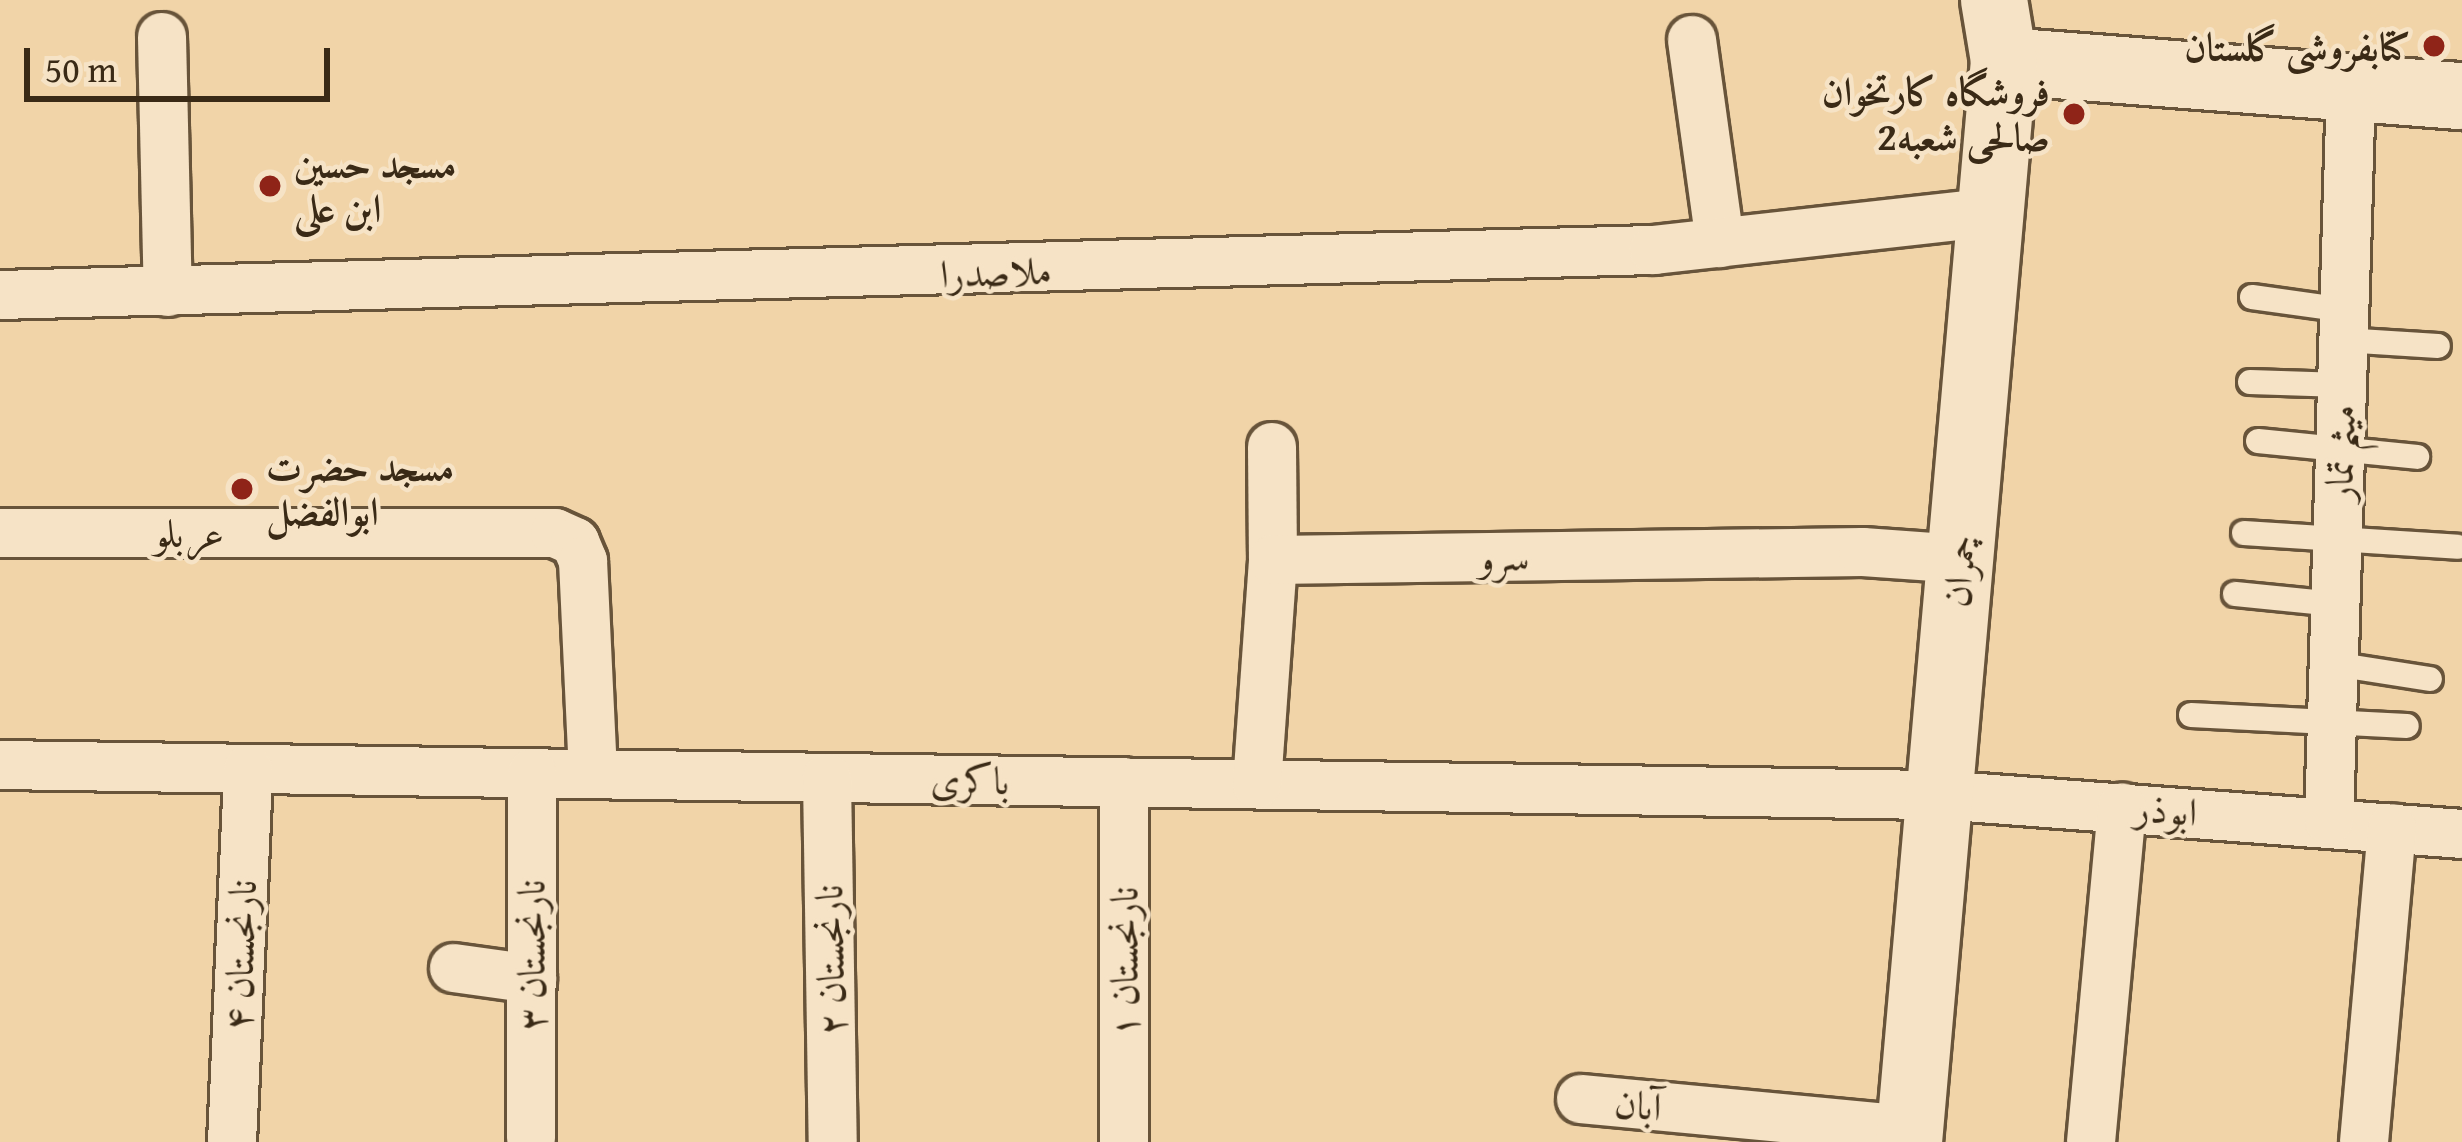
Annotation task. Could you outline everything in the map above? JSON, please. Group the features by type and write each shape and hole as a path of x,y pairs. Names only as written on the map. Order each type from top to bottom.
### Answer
{"main road":[{"path":"1999,31 2351,86 2462,96"},
{"name":"چمران","path":"1909,1136 1990,212 1999,31"}],"street":[{"path":"162,37 168,292"},
{"path":"1692,40 1720,242"},
{"name":"میثم تمار","path":"2329,820 2351,86"},
{"name":"ملاصدرا","path":"0,295 918,274 1720,242 1990,212"},
{"path":"1257,784 1273,560 1272,448"},
{"name":"عربلو","path":"0,533 555,532 575,542 583,561 593,774"},
{"name":"سرو","path":"1273,560 1863,552 1960,559"},
{"name":"باکری","path":"0,765 1939,795"},
{"name":"نارنجستان ۴","path":"232,1142 248,769"},
{"name":"نارنجستان ۳","path":"531,1138 532,773"},
{"name":"نارنجستان ۲","path":"827,778 833,1142"},
{"name":"نارنجستان ۱","path":"1124,782 1124,1142"},
{"name":"ابوذر","path":"1939,795 2329,820 2462,834"},
{"path":"2091,1142 2122,807"},
{"path":"2364,1142 2392,827"},
{"path":"454,968 532,979"},
{"name":"آبان","path":"1581,1099 1909,1136"}],"lane":[{"path":"2252,297 2343,345"},
{"path":"2250,382 2343,345 2438,346"},
{"path":"2258,441 2417,457"},
{"path":"2244,533 2458,547"},
{"path":"2235,594 2336,604"},
{"path":"2334,664 2430,679"},
{"path":"2191,715 2408,726"}],"place":[{"name":"کتابفروشی گلستان","path":"2434,46"},
{"name":"فروشگاه کارتخوان صالحی شعبه2","path":"2074,114"},
{"name":"مسجد حسین ابن علی","path":"270,186"},
{"name":"مسجد حضرت ابوالفضل","path":"242,489"}]}
